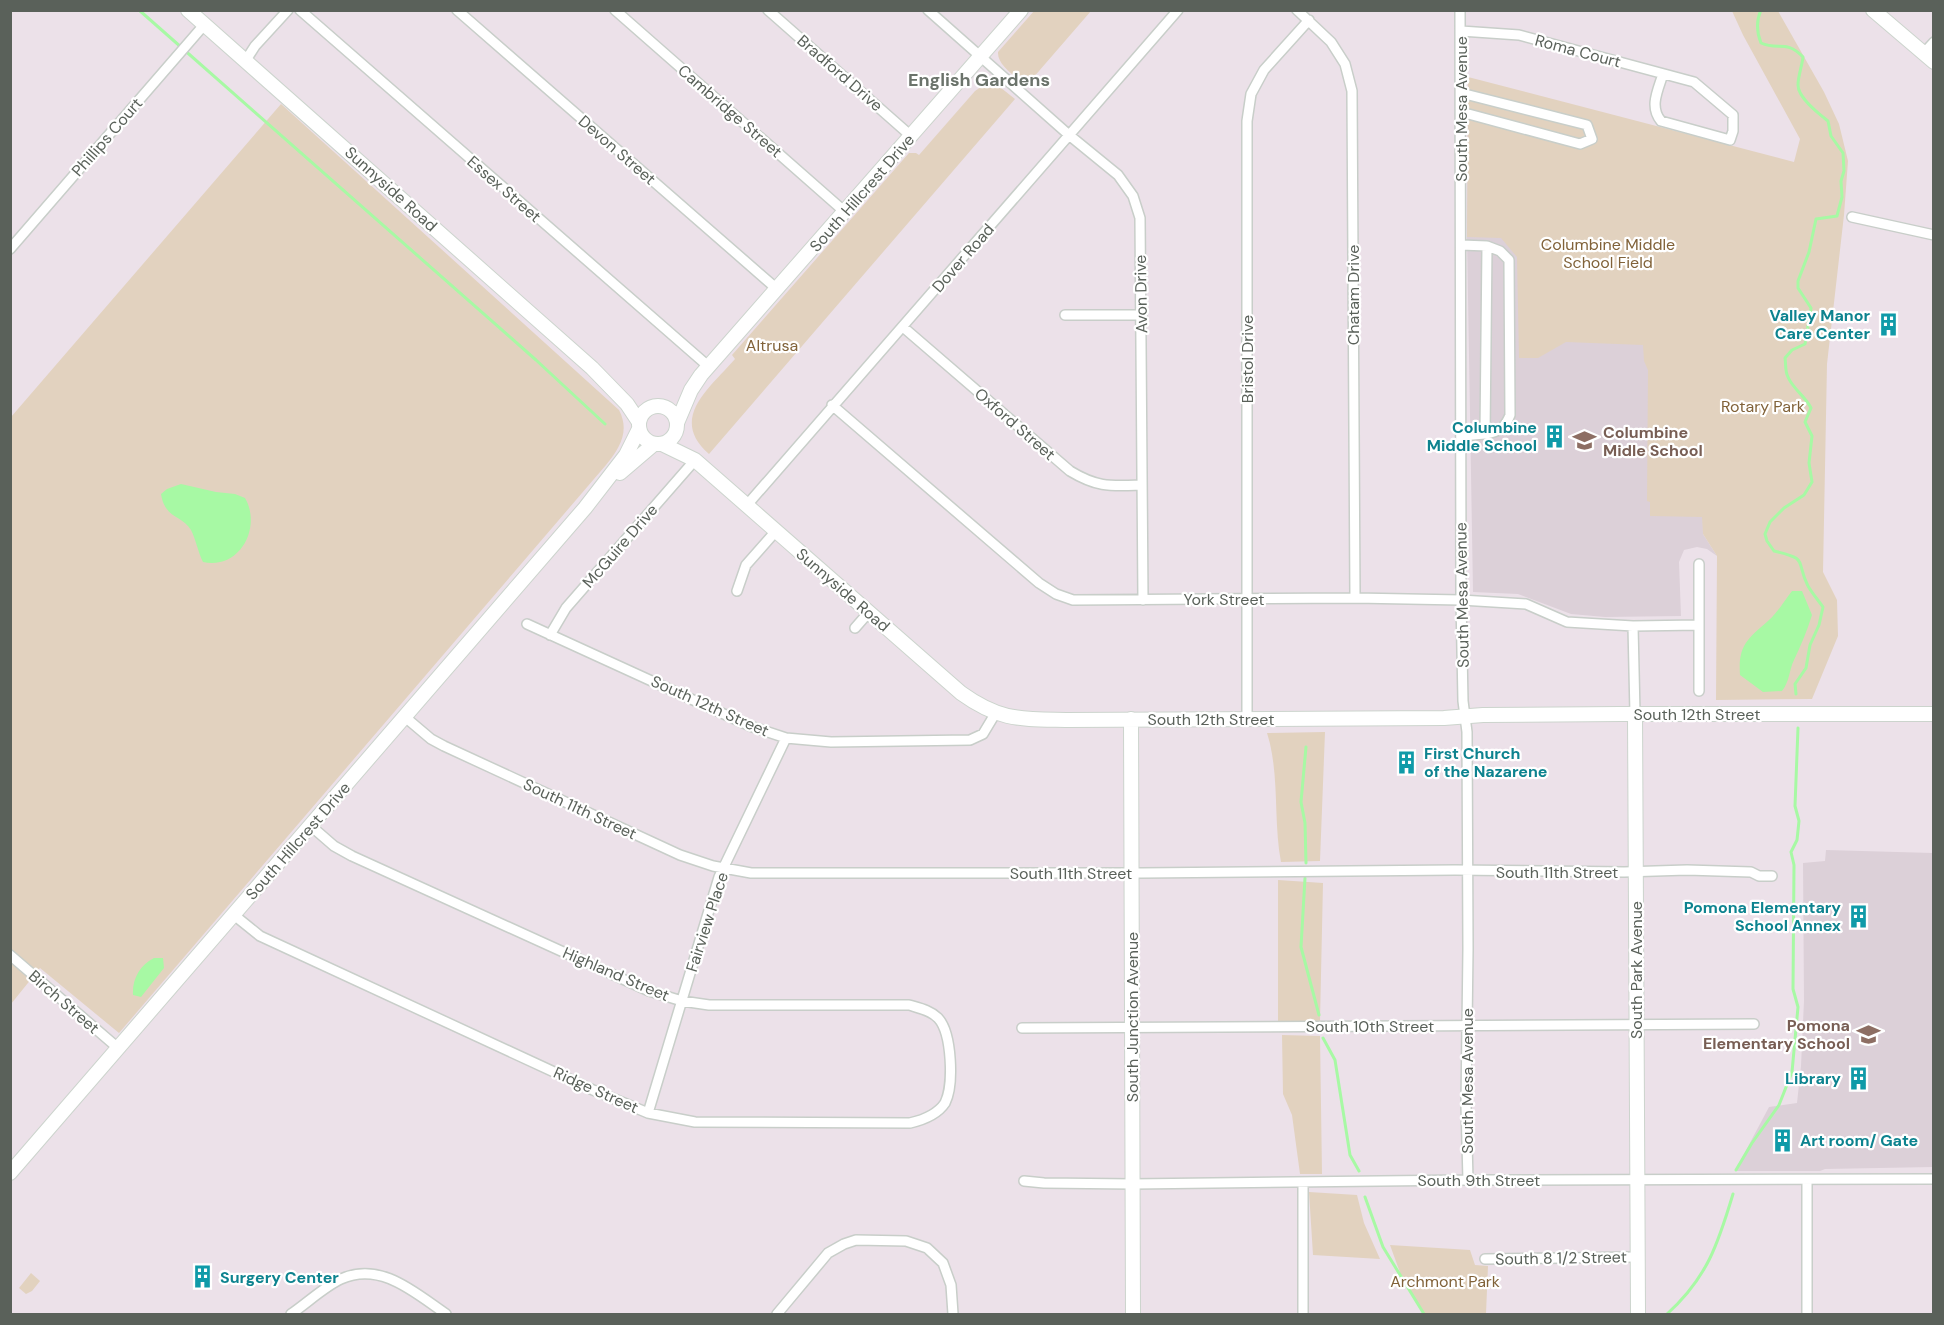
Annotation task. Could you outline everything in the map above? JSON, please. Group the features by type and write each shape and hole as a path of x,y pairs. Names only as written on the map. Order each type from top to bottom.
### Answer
{"street":[{"name":"Sunnyside Road","path":"188,10 592,368 627,404 639,426"},
{"path":"246,60 255,46 288,10"},
{"name":"Essex Street","path":"300,10 705,371"},
{"name":"Devon Street","path":"456,10 777,290"},
{"name":"Cambridge Street","path":"615,10 845,212"},
{"name":"Bradford Drive","path":"768,10 912,136"},
{"name":"Avon Drive","path":"928,10 1069,135 1118,175 1133,196 1140,218 1143,600"},
{"name":"South Hillcrest Drive","path":"705,371 1022,10"},
{"name":"Dover Road","path":"747,505 1178,10"},
{"name":"Chatam Drive","path":"1298,10 1331,42 1345,64 1352,91 1355,598"},
{"name":"South Mesa Avenue","path":"1460,10 1461,600 1463,701 1467,732 1466,1105 1468,1180"},
{"path":"1874,10 1928,58 1934,42"},
{"name":"Bristol Drive","path":"1247,718 1247,122 1251,94 1264,70 1309,20"},
{"name":"Phillips Court","path":"10,249 204,25"},
{"name":"Roma Court","path":"1461,31 1519,35 1694,82 1733,115 1733,131 1730,140 1661,121 1655,114 1654,103 1663,74"},
{"path":"1461,93 1587,125 1592,139 1580,144 1461,112"},
{"path":"1852,217 1934,234"},
{"path":"1461,245 1486,246 1500,251 1509,260 1510,415 1505,426 1495,433 1461,436"},
{"path":"1485,434 1486,246"},
{"path":"1065,315 1142,315"},
{"name":"Oxford Street","path":"903,327 1070,471 1085,480 1104,486 1142,484"},
{"name":"Sunnyside Road","path":"592,368 633,397 659,406"},
{"path":"585,508 626,455 643,413 674,399 705,371"},
{"path":"585,508 631,462 658,444 672,438 691,390 705,371"},
{"name":"York Street","path":"832,405 1030,576 1056,594 1073,600 1355,598 1461,600 1526,604 1567,622 1633,626 1699,625"},
{"path":"659,406 672,412 677,424"},
{"name":"Sunnyside Road","path":"677,424 694,460"},
{"path":"639,426 644,438 658,444"},
{"name":"Sunnyside Road","path":"658,444 694,460 961,693 975,704 995,714"},
{"name":"McGuire Drive","path":"550,635 566,608 694,460"},
{"name":"South Hillcrest Drive","path":"13,1166 234,915 585,508"},
{"path":"737,591 746,565 776,531"},
{"path":"1699,564 1699,691"},
{"path":"855,628 869,612"},
{"name":"South 12th Street","path":"527,624 750,726 786,738 831,742 970,740 983,734 995,714 1025,719 1934,714"},
{"name":"South Park Avenue","path":"1633,626 1638,1314"},
{"name":"South 11th Street","path":"405,717 431,739 454,751 680,855 723,868 751,873 1687,870 1752,872 1759,876 1772,876"},
{"name":"South Junction Avenue","path":"1131,719 1133,1314"},
{"name":"Fairview Place","path":"648,1113 696,950 723,868 786,738"},
{"name":"Highland Street","path":"311,826 334,846 352,856 649,991 682,1001 710,1005 909,1005 924,1009 943,1025 948,1038 950,1061"},
{"name":"Ridge Street","path":"234,915 260,936 648,1113 694,1122 910,1123 934,1114 946,1101 950,1061"},
{"name":"Birch Street","path":"10,955 118,1048"},
{"name":"South 10th Street","path":"1022,1028 1754,1024"},
{"name":"South 9th Street","path":"1024,1181 1133,1184 1468,1180 1934,1179"},
{"path":"1807,1180 1807,1314"},
{"path":"1302,1314 1303,1182"},
{"path":"777,1314 828,1253 856,1240 906,1241 927,1248 943,1263 951,1285 953,1314"},
{"name":"South 8 1/2 Street","path":"1485,1259 1637,1257"},
{"path":"291,1314 339,1279 368,1273 384,1275 399,1282 446,1314"}],"shaded area":[{"name":"Columbine Midle School","path":"1468,126 1700,184 1703,534 1717,556 1707,549 1697,547 1684,550 1679,562 1681,616 1605,617 1571,614 1518,594 1473,592 1467,237"},
{"path":"181,484 245,498 250,509 251,521 249,533 237,553 216,563 203,562 191,530 166,508 163,502 161,494"},
{"path":"1792,591 1802,591 1812,615 1785,687 1782,691 1763,692 1740,675 1743,649"},
{"name":"Pomona Elementary School","path":"1826,850 1933,853 1933,1167 1735,1171 1769,1107 1797,1103 1804,1001 1803,863 1825,861"},
{"path":"154,958 163,958 164,968 141,997 133,995 138,973"}],"green space":[{"path":"1034,11 1091,11 1026,86 1004,67 998,52"},
{"path":"1732,11 1778,11 1824,92 1839,124 1848,161 1827,364 1823,572 1837,600 1838,636 1812,699 1716,700 1717,556 1703,534 1702,517 1650,516 1650,502 1647,501 1648,370 1644,361 1643,345 1566,342 1538,358 1519,358 1517,257 1501,238 1467,237 1468,77 1794,162 1800,139"},
{"name":"Altrusa","path":"991,80 1015,99 709,454 697,441 692,428 693,416 705,392 735,359 732,355 909,153 919,155 975,91"},
{"path":"281,104 619,410 624,425 622,439 606,465 119,1033 40,968 11,1004 11,417"},
{"path":"1325,732 1320,861 1281,862 1274,765 1267,733"},
{"path":"1278,880 1323,883 1320,1021 1278,1022"},
{"path":"1282,1035 1320,1036 1322,1174 1300,1174 1292,1115 1283,1094"},
{"path":"1309,1192 1357,1195 1364,1223 1380,1259 1313,1255"},
{"name":"Archmont Park","path":"1390,1245 1470,1250 1475,1265 1488,1266 1486,1314 1424,1314 1402,1278"},
{"path":"31,1273 40,1281 32,1291 26,1294 19,1288"}],"waterway":[{"path":"139,10 536,360 605,424"},
{"path":"1761,10 1758,18 1761,43 1792,48 1803,57 1798,82 1799,90 1810,105 1828,121 1831,136 1843,153 1844,171 1841,181 1842,197 1837,216 1816,219 1809,252 1798,281 1798,288 1811,308 1805,344 1792,350 1785,358 1786,373 1790,381 1811,408 1805,422 1812,436 1809,463 1812,482 1804,495 1784,508 1770,522 1765,534 1774,551 1793,556 1800,562 1808,586 1823,607 1819,625 1810,645 1806,668 1795,684 1796,694"},
{"path":"1736,1170 1779,1105 1792,1072 1798,1007 1793,989 1794,865 1791,852 1797,840 1799,821 1795,806 1798,728"},
{"path":"1306,747 1301,802 1305,823 1306,863"},
{"path":"1305,878 1301,947 1319,1015"},
{"path":"1323,1038 1335,1060 1350,1155 1359,1171"},
{"path":"1667,1314 1681,1301 1702,1273 1722,1229 1733,1194"},
{"path":"1365,1197 1383,1247 1424,1314"}],"place":[{"name":"Valley Manor Care Center","path":"1888,324"},
{"name":"Columbine Middle School","path":"1555,436"},
{"name":"Columbine Midle School","path":"1585,441"},
{"name":"First Church of the Nazarene","path":"1406,762"},
{"name":"Pomona Elementary School Annex","path":"1859,916"},
{"name":"Pomona Elementary School","path":"1868,1034"},
{"name":"Library","path":"1859,1078"},
{"name":"Art room/ Gate","path":"1782,1140"},
{"name":"Surgery Center","path":"202,1277"}],"district":[{"name":"English Gardens","path":"979,80"}],"park label":[{"name":"Columbine Middle School Field","path":"1608,253"},
{"name":"Rotary Park","path":"1763,406"}]}
